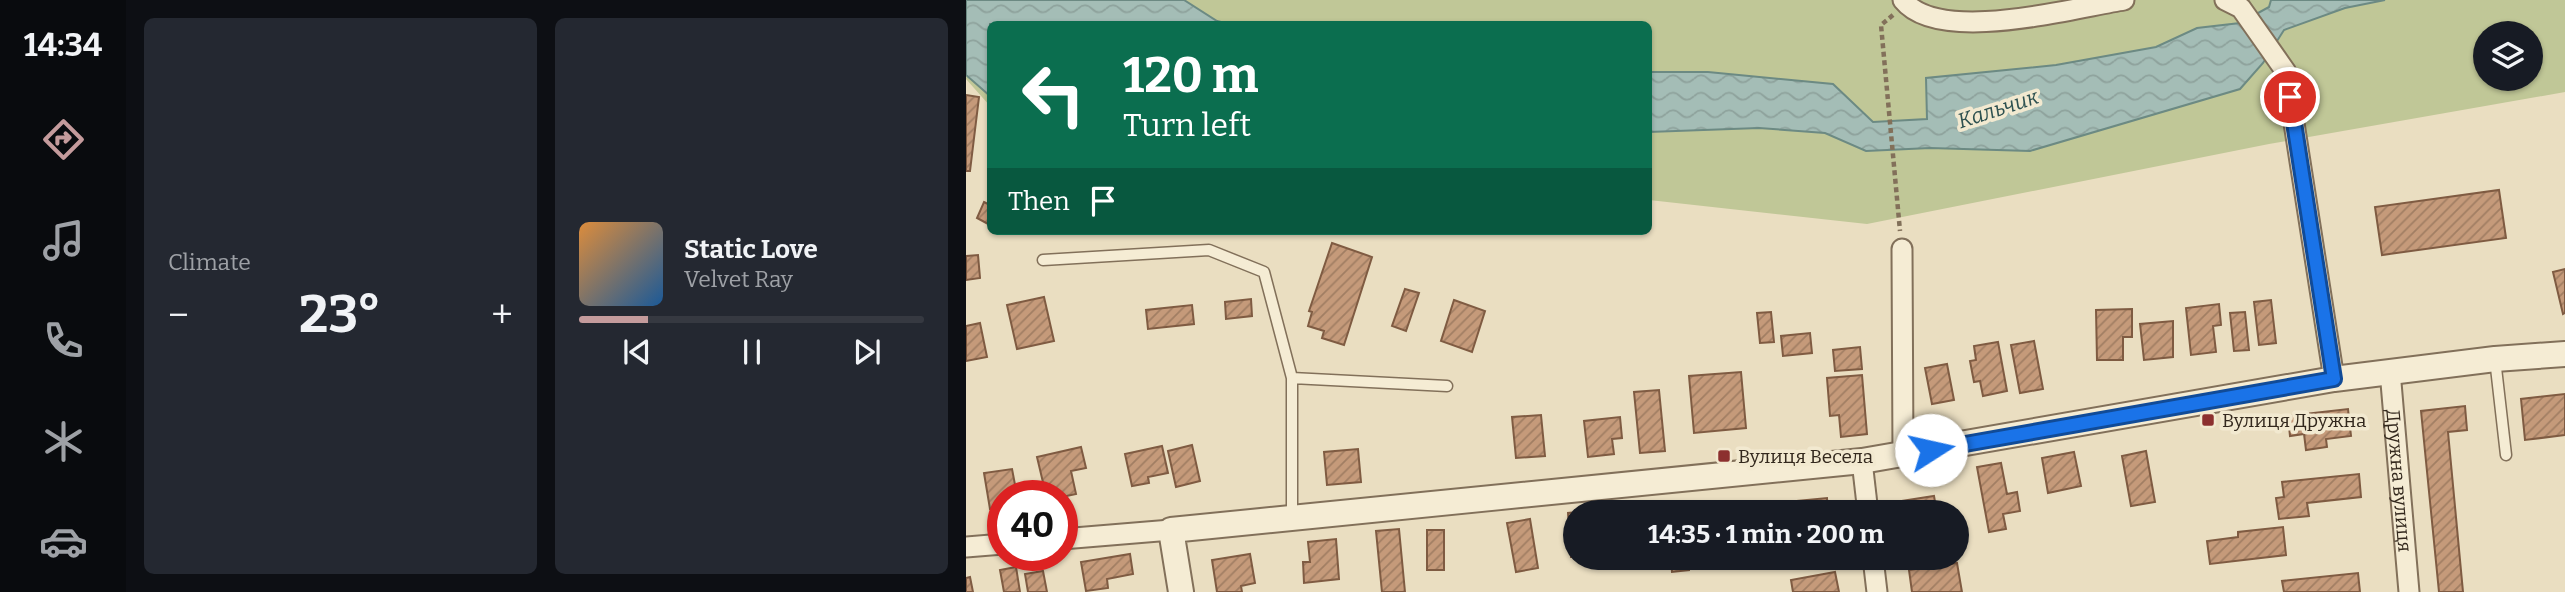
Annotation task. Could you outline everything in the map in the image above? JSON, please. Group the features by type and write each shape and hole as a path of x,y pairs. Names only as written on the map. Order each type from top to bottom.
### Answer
{"street":[{"path":"1903,0 1944,22 1984,23 2124,0"},
{"path":"2233,4 2286,72 2334,379"},
{"path":"1902,249 1903,455"},
{"path":"1078,538 1862,461 2334,379 2494,359 2565,354"},
{"name":"Дружна вулиця","path":"2390,371 2409,592"},
{"path":"1862,461 1866,500"},
{"path":"1171,530 1181,592"},
{"path":"966,547 987,545"},
{"path":"1874,570 1877,592"}],"lane":[{"path":"1043,260 1209,250 1264,272 1292,378 1292,518"},
{"path":"2494,359 2506,455"},
{"path":"1292,378 1447,386"}],"path":[{"path":"1881,25 1902,249"}],"green space":[{"path":"966,0 2565,0 2565,92 2269,144 1867,224 1652,200 1652,21 987,21 987,103 966,79"}],"water":[{"path":"966,0 1184,0 1217,21 987,21 987,93 966,75"},
{"name":"Кальчик","path":"2271,0 2385,0 2345,8 2284,30 2263,63 2240,89 2030,151 1930,148 1866,151 1825,133 1759,128 1652,132 1652,72 1708,72 1833,84 1873,122 1927,119 1926,78 2056,65 2156,47 2197,28 2240,23 2269,7"}],"building":[{"path":"966,95 979,97 970,171 966,171"},
{"path":"2499,190 2506,238 2382,255 2375,207"},
{"path":"984,202 987,204 987,223 977,218"},
{"path":"1332,243 1372,257 1344,345 1322,338 1324,331 1308,326 1312,312 1309,311"},
{"path":"978,255 980,278 966,280 966,256"},
{"path":"2565,269 2565,313 2563,314 2553,272"},
{"path":"1405,289 1419,293 1406,331 1392,326"},
{"path":"1044,297 1054,341 1017,349 1007,305"},
{"path":"1251,299 1252,316 1226,319 1225,302"},
{"path":"1454,300 1485,311 1472,352 1441,341"},
{"path":"2271,300 2276,343 2259,345 2254,302"},
{"path":"2219,304 2221,325 2213,326 2216,352 2191,355 2186,308"},
{"path":"1192,305 1194,324 1148,329 1146,310"},
{"path":"2132,309 2132,337 2123,337 2123,360 2097,360 2096,310"},
{"path":"1771,312 1774,342 1760,343 1757,313"},
{"path":"2245,312 2249,350 2234,351 2230,313"},
{"path":"2173,321 2173,357 2144,360 2140,324"},
{"path":"980,323 987,357 966,361 966,326"},
{"path":"1810,333 1812,353 1783,356 1781,336"},
{"path":"2034,341 2043,389 2020,393 2011,345"},
{"path":"1998,342 2007,391 1983,396 1980,381 1974,382 1970,361 1976,360 1974,346"},
{"path":"1860,347 1862,369 1835,371 1833,350"},
{"path":"1947,364 1954,400 1932,404 1925,368"},
{"path":"1741,372 1746,428 1694,433 1689,376"},
{"path":"1862,375 1867,434 1841,437 1839,415 1830,416 1827,378"},
{"path":"1659,390 1665,451 1640,453 1634,392"},
{"path":"2565,394 2565,435 2525,440 2521,399"},
{"path":"2465,406 2467,430 2448,432 2463,592 2439,592 2421,411"},
{"path":"2348,409 2351,436 2326,439 2327,447 2306,450 2304,434 2290,436 2288,416"},
{"path":"1541,415 1545,456 1516,458 1512,417"},
{"path":"1620,417 1622,438 1612,439 1614,454 1588,457 1584,421"},
{"path":"1192,445 1200,481 1176,487 1168,451"},
{"path":"1162,446 1168,473 1148,477 1149,483 1132,486 1125,454"},
{"path":"1081,447 1086,468 1071,471 1073,480 1042,480 1037,457"},
{"path":"1358,449 1361,482 1327,485 1324,452"},
{"path":"2146,451 2155,502 2131,506 2122,456"},
{"path":"2074,452 2081,486 2048,493 2042,458"},
{"path":"2001,463 2007,494 2017,492 2020,511 2003,514 2006,529 1989,532 1977,467"},
{"path":"1012,469 1014,480 987,480 987,491 984,473"},
{"path":"2359,474 2361,497 2307,503 2309,516 2279,519 2276,498 2284,497 2282,482"},
{"path":"1934,496 1935,500 1908,500"},
{"path":"1530,519 1538,568 1516,572 1507,523"},
{"path":"2283,527 2286,555 2210,564 2207,541 2238,537 2238,532"},
{"path":"1399,529 1405,592 1382,592 1376,531"},
{"path":"1427,530 1444,530 1444,570 1427,570"},
{"path":"1336,539 1339,579 1304,583 1303,562 1310,562 1308,542"},
{"path":"1130,554 1133,574 1107,579 1108,588 1086,591 1081,562"},
{"path":"1250,554 1255,583 1241,586 1242,592 1217,592 1212,560"},
{"path":"1909,570 1958,570 1962,592 1912,592"},
{"path":"1000,571 1017,571 1020,592 1004,592"},
{"path":"1043,571 1047,592 1028,592 1025,574"},
{"path":"1835,572 1839,592 1793,592 1791,580"},
{"path":"2358,573 2360,592 2284,592 2282,581"},
{"path":"970,577 973,592 966,592 966,578"}],"place":[{"name":"Вулиця Дружна","path":"2208,420"},
{"name":"Вулиця Весела","path":"1724,456"}],"route":[{"path":"1931,450 2334,379 2290,97"}]}
